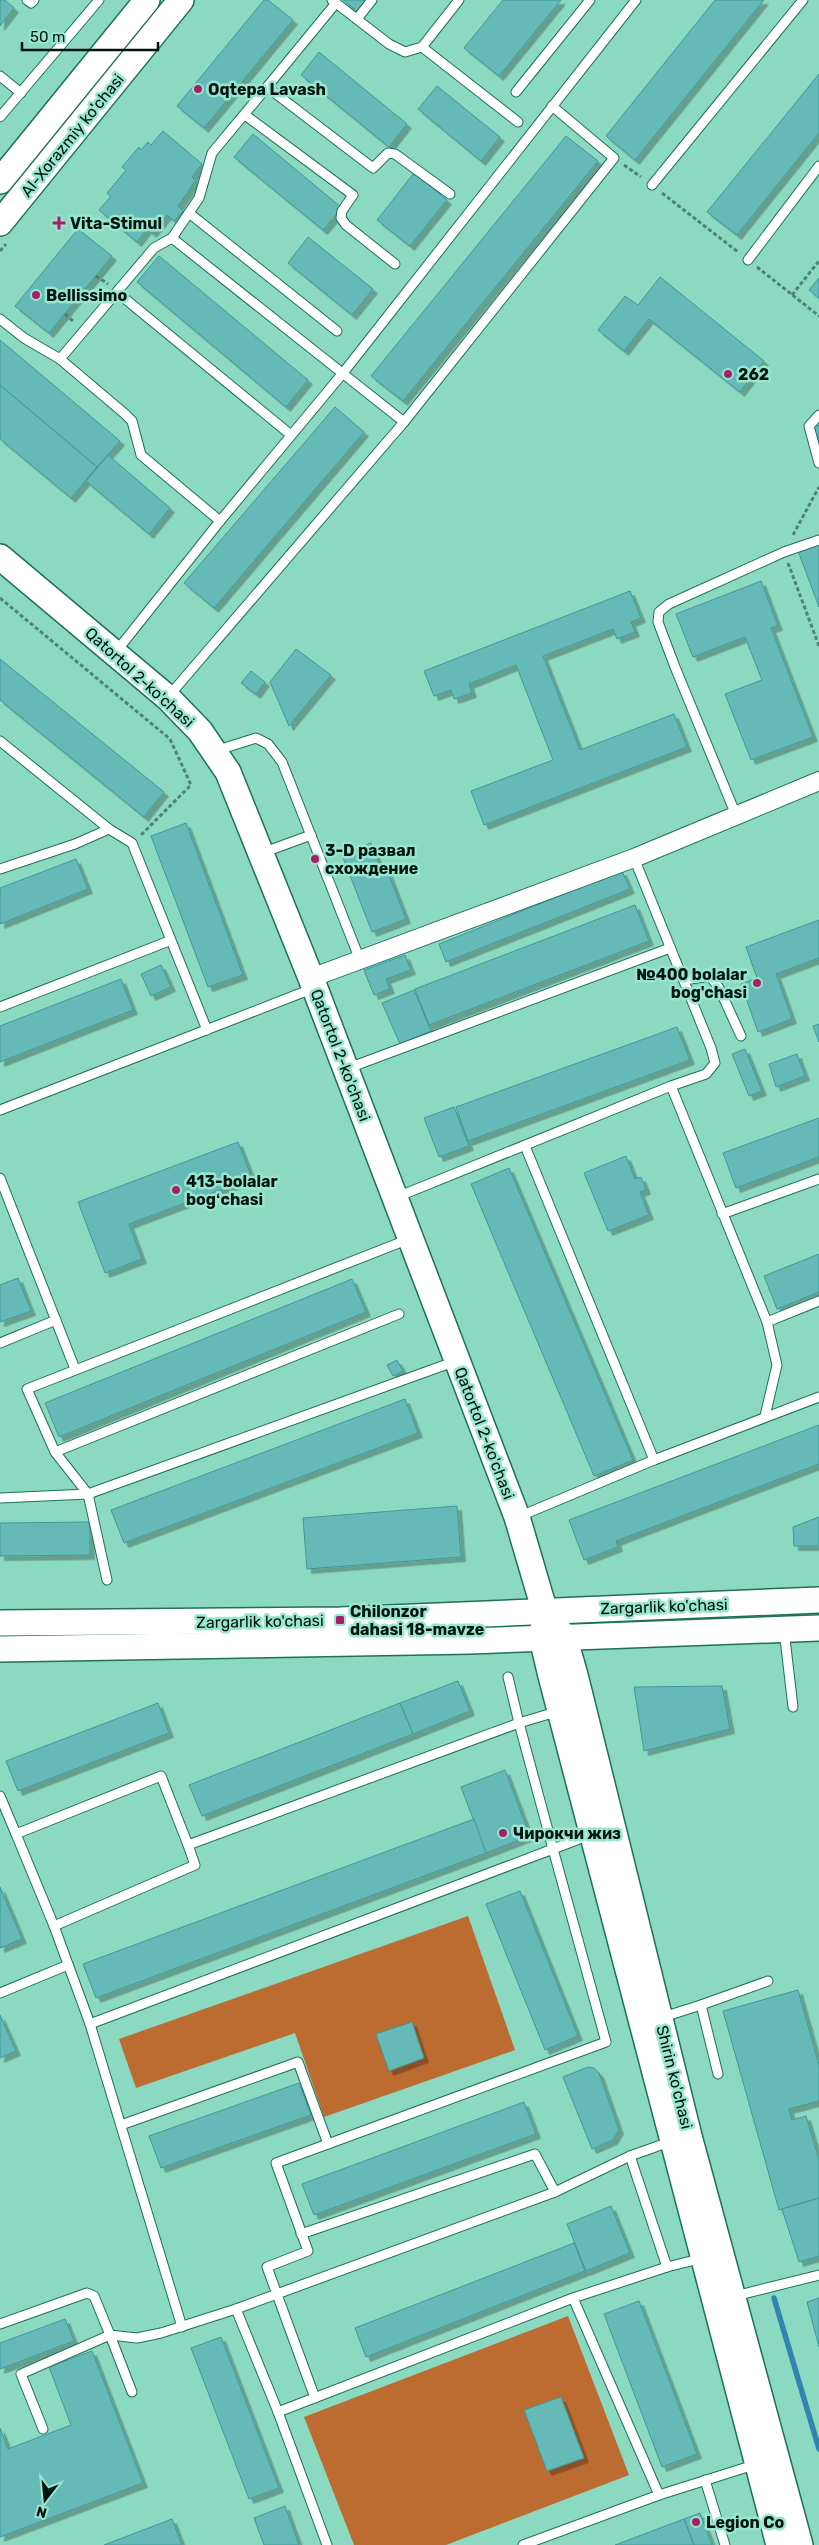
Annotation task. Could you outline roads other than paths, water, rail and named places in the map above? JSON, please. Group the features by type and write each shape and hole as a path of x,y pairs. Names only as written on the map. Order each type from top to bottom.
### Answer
{"main road":[{"name":"Al-Xorazmiy ko'chasi","path":"0,180 148,0"},
{"name":"Al-Xorazmiy ko'chasi","path":"0,223 182,0"},
{"name":"Qatortol 2-ko'chasi","path":"0,557 168,698 200,731 228,772 313,983 517,1517 545,1612"},
{"name":"Zargarlik ko'chasi","path":"0,1623 340,1620 819,1600"},
{"name":"Shirin ko'chasi","path":"545,1612 766,2461 800,2545"},
{"name":"Zargarlik ko'chasi","path":"0,1649 553,1637 819,1628"},
{"name":"Shirin ko'chasi","path":"553,1637 560,1710 602,1831 660,2018 681,2138"},
{"name":"Shirin ko'chasi","path":"712,2255 732,2297 766,2461 779,2545"}],"street":[{"path":"313,983 360,960 634,858 819,781"}],"lane":[{"path":"27,0 31,4 34,0"},
{"path":"0,117 100,0"},
{"path":"357,19 372,0"},
{"path":"60,359 118,293 154,248 172,238 199,198 212,153 245,115 334,2 390,44 405,52 422,47 459,0"},
{"path":"516,92 590,0"},
{"path":"115,653 220,521 344,373 636,0"},
{"path":"652,186 803,0"},
{"path":"422,47 518,122"},
{"path":"0,76 20,93"},
{"path":"267,87 373,168 388,153 395,154 450,194"},
{"path":"168,698 404,422 614,158 552,106"},
{"path":"245,115 353,194 342,211 341,218 346,225 395,264"},
{"path":"748,260 819,166"},
{"path":"189,213 337,331"},
{"path":"172,238 404,422"},
{"path":"118,293 291,435"},
{"path":"0,319 24,338 60,359 132,422 141,454 220,521"},
{"path":"819,416 809,426 819,463"},
{"path":"736,815 675,667 658,622 659,612 669,604 784,552 819,540"},
{"path":"215,751 256,738 268,744 282,762 360,960"},
{"path":"0,741 109,829 132,843 207,1030"},
{"path":"0,869 75,844 109,829"},
{"path":"261,854 311,835"},
{"path":"395,1198 671,1086 706,1074 715,1063 684,980 634,858"},
{"path":"0,1007 170,941"},
{"path":"346,1069 670,948"},
{"path":"684,980 710,976 719,988 741,1036"},
{"path":"0,1110 207,1030 313,983"},
{"path":"671,1086 767,1322 778,1365 764,1416"},
{"path":"525,1146 654,1460"},
{"path":"0,1178 4,1202 56,1320 75,1369"},
{"path":"722,1214 819,1179"},
{"path":"107,1580 88,1494 55,1452 27,1389 410,1238"},
{"path":"767,1322 819,1301"},
{"path":"55,1452 399,1314"},
{"path":"0,1343 56,1320"},
{"path":"0,1498 88,1494 457,1361"},
{"path":"517,1517 764,1416 819,1397"},
{"path":"784,1630 793,1707"},
{"path":"315,2398 267,2267 308,2251 276,2163 606,2042 508,1677"},
{"path":"188,1845 519,1723 560,1710"},
{"path":"16,1834 161,1776 195,1865 54,1926"},
{"path":"0,1796 54,1926 90,2024 182,2327"},
{"path":"90,2024 602,1831"},
{"path":"0,1993 68,1964"},
{"path":"660,2018 768,1981"},
{"path":"700,2005 718,2074"},
{"path":"121,2125 298,2062 328,2144"},
{"path":"43,2429 21,2374 110,2334 137,2338 182,2327 236,2309 555,2192 630,2156 681,2138"},
{"path":"301,2234 535,2154 555,2192"},
{"path":"630,2156 667,2267"},
{"path":"278,2412 573,2298 667,2267 712,2255"},
{"path":"732,2297 819,2275"},
{"path":"0,2324 87,2292 94,2296 132,2392"},
{"path":"573,2298 659,2494"},
{"path":"236,2309 278,2412 327,2545"},
{"path":"523,2545 659,2494 766,2461"},
{"path":"705,2480 725,2545"}],"waterway":[{"path":"774,2298 819,2449"}],"place":[{"name":"Oqtepa Lavash","path":"198,89"},
{"name":"Vita-Stimul","path":"59,223"},
{"name":"Bellissimo","path":"36,295"},
{"name":"262","path":"728,374"},
{"name":"3-D развал схождение","path":"315,859"},
{"name":"№400 bolalar bog'chasi","path":"757,983"},
{"name":"413-bolalar bogʻchasi","path":"176,1190"},
{"name":"Chilonzor dahasi 18-mavze","path":"340,1620"},
{"name":"Чирокчи жиз","path":"503,1833"},
{"name":"Legion Co","path":"696,2522"}]}
